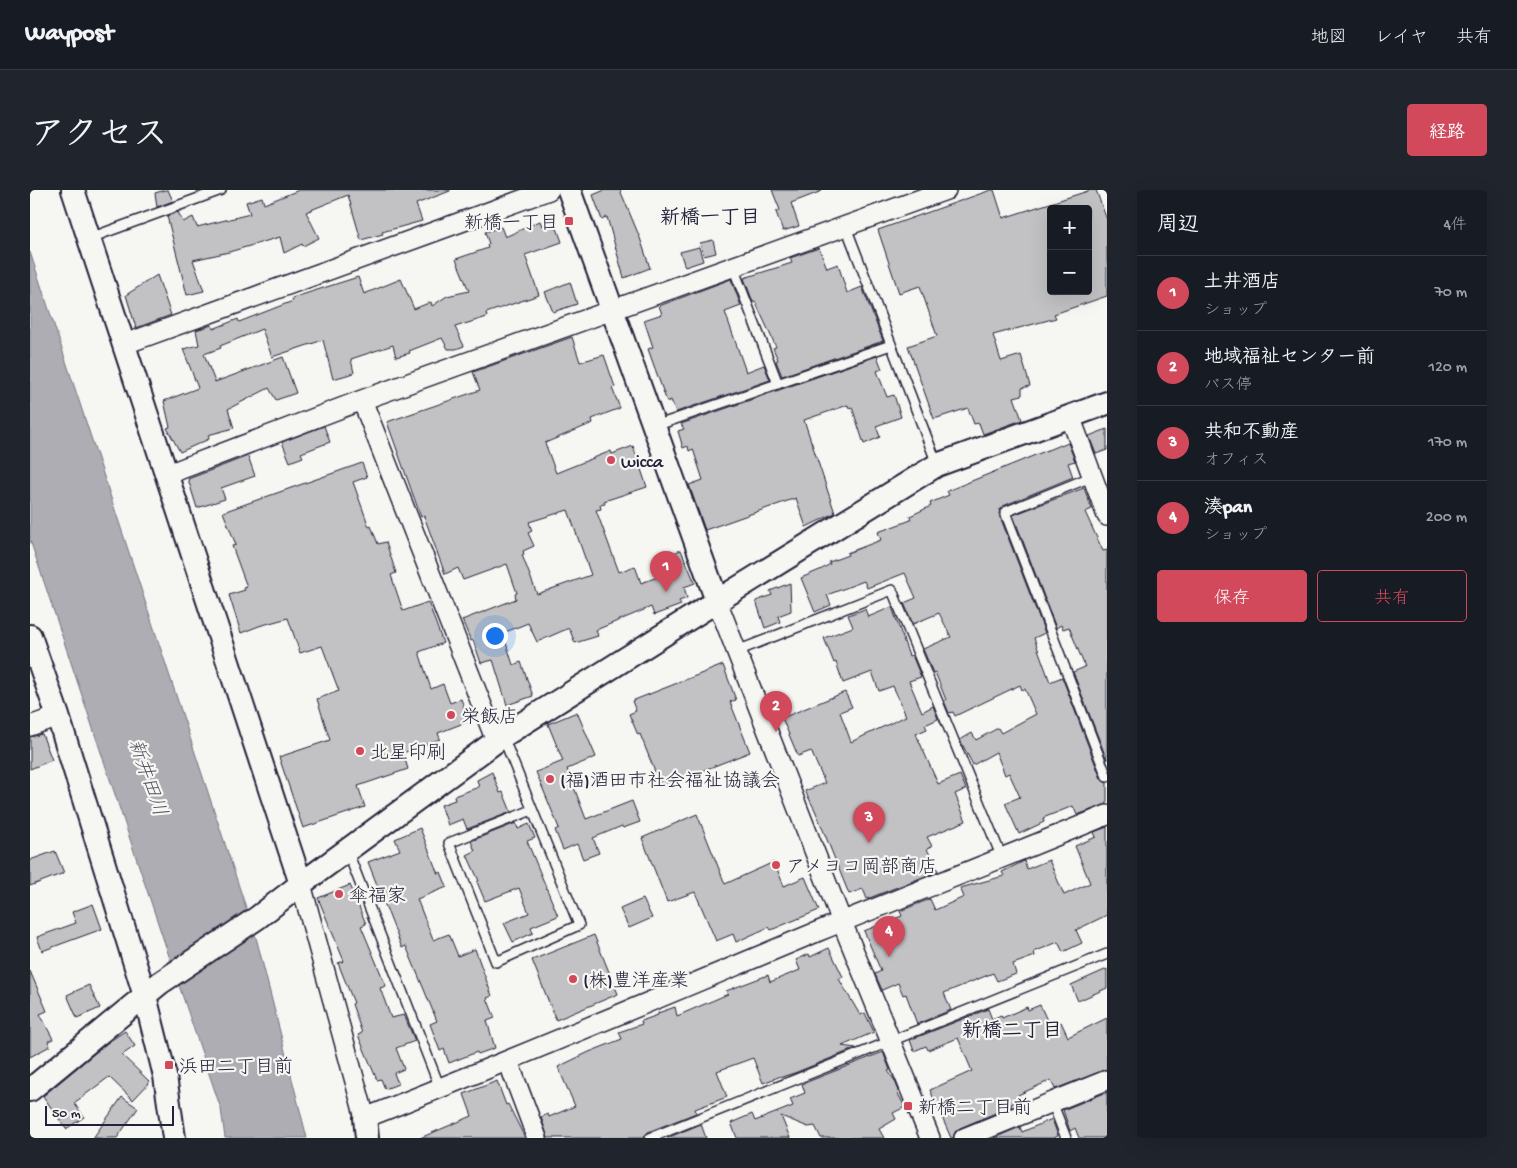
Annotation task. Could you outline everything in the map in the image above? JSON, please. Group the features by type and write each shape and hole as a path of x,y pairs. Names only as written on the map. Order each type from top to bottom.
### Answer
{"street":[{"path":"73,190 168,474 301,884 366,1128 440,1088 1107,815"},
{"path":"125,344 549,190"},
{"path":"569,190 717,601 842,922 930,1138"},
{"path":"168,474 362,400 946,190"},
{"path":"362,400 499,739"},
{"path":"30,1090 152,989 257,918 499,739 937,465 1107,403"},
{"path":"1070,416 1107,516"},
{"path":"30,636 152,989 174,1138"},
{"path":"30,726 58,716"},
{"path":"508,1061 537,1138"},
{"path":"964,1138 1107,1080"}],"lane":[{"path":"89,238 221,190"},
{"path":"846,227 937,465"},
{"path":"733,267 778,384"},
{"path":"654,426 891,345"},
{"path":"1091,476 1004,512 1107,776"},
{"path":"737,651 892,590 1002,858"},
{"path":"499,739 532,810 580,925 496,962 449,843 532,810"},
{"path":"347,850 440,1088"},
{"path":"650,1138 1107,954"},
{"path":"1052,1102 1066,1138"}],"water":[{"name":"新井田川","path":"30,252 257,941 307,1138 225,1138 221,1109 30,540"}],"building":[{"path":"168,190 173,201 157,207 155,193"},
{"path":"299,190 450,191 416,204 422,221 361,240 348,195 306,212 319,238 303,246 302,244 284,253 280,237 193,260 204,291 187,295 167,216 178,212 183,222 193,217 197,227 250,214 246,202 262,197 264,204"},
{"path":"605,190 620,190 650,268 624,278 607,217 602,220 593,195"},
{"path":"772,190 822,191 791,203 799,226 783,231 776,212 780,210"},
{"path":"991,190 994,190 1003,218 1088,190 1096,190 1107,220 1107,296 1054,314 1056,318 993,335 1001,361 1021,355 1030,386 1022,388 1022,395 1014,397 1022,420 983,434 979,423 974,424 968,408 934,419 908,346 937,336 920,286 899,293 878,230"},
{"path":"550,220 554,229 557,228 562,242 525,255 539,295 486,313 487,317 455,327 464,346 448,349 442,338 409,351 410,353 396,357 393,345 351,359 354,373 333,379 323,340 272,357 262,329 204,354 215,382 283,357 296,393 276,400 269,388 228,409 234,428 208,435 209,439 180,452 167,428 170,427 164,401 198,388 183,349 199,345 196,330 212,325 213,329 238,319 239,322 293,301 292,298 358,277 364,294 401,279 414,309 431,302 432,306 447,296 469,291 456,259 488,248 487,245 489,244 485,232 501,227 505,237 540,221 542,226"},
{"path":"713,240 716,253 704,256 700,243"},
{"path":"699,247 703,261 685,267 680,252"},
{"path":"819,248 827,268 838,264 847,293 862,287 883,341 782,376 773,348 776,347 755,301 753,302 744,278 792,263 790,258"},
{"path":"157,275 171,315 136,328 126,295"},
{"path":"731,279 741,306 725,312 746,372 764,365 770,380 676,412 671,400 667,402 648,349 653,347 644,320 662,314 659,306"},
{"path":"570,282 577,304 553,312 545,292"},
{"path":"572,337 580,362 604,355 615,387 612,388 620,408 592,419 593,423 545,443 556,473 611,451 612,454 633,446 647,487 604,501 605,504 600,505 601,509 596,510 619,572 635,566 641,583 669,573 663,557 681,550 695,583 684,587 687,598 679,601 681,605 654,615 651,607 596,630 598,636 575,643 569,628 537,642 528,623 503,633 513,665 521,662 533,696 507,705 493,660 481,663 473,640 471,641 462,620 516,599 515,594 517,593 507,564 463,580 458,568 445,574 424,516 421,517 387,422 480,390 473,372","holes":["568,510 591,575 537,594 522,555 524,554 523,551 534,546 528,533 532,531 529,522"]},
{"path":"877,356 882,369 877,371 887,397 894,395 901,417 876,426 880,437 864,444 852,407 849,408 848,405 804,420 835,513 806,527 796,498 705,530 689,485 703,480 693,449 689,451 688,446 683,448 678,431 684,429 681,424"},
{"path":"324,426 330,442 301,453 303,457 290,462 282,442"},
{"path":"1107,429 1107,450 1096,454 1089,436"},
{"path":"1068,443 1075,461 1068,463 1073,477 1003,506 999,514 1045,633 1034,638 1050,682 1062,677 1101,779 1107,783 1107,804 1077,815 1073,806 1043,818 1044,822 1019,834 1005,803 1020,797 1009,773 1005,775 996,752 973,765 960,740 972,733 976,740 998,728 1001,733 1036,714 1025,689 1022,690 1020,685 955,716 953,712 949,713 935,672 933,673 923,649 951,637 939,613 913,624 904,603 916,598 905,573 867,588 864,581 827,595 831,605 815,612 801,578 822,569 830,564 829,562 848,555 847,553 881,540 878,532 911,520 910,516 931,506 930,503 949,495 947,491"},
{"path":"248,456 255,476 221,488 225,499 197,508 188,479"},
{"path":"362,463 367,477 353,482 369,527 371,526 378,544 386,542 396,573 391,575 403,611 428,602 443,643 419,652 431,689 443,684 450,703 461,699 469,721 438,733 440,739 403,753 408,769 358,786 365,807 303,828 279,757 330,740 317,699 339,691 322,646 300,653 288,618 241,633 229,595 245,590 244,588 247,587 232,546 236,545 223,512"},
{"path":"1084,488 1092,509 1085,512 1103,551 1107,550 1107,760 1073,672 1085,667 1069,627 1063,629 1061,625 1056,628 1013,515"},
{"path":"790,583 791,611 778,616 780,622 765,628 756,601 772,595 770,591"},
{"path":"892,607 909,656 912,655 921,677 909,681 922,712 933,706 938,719 925,725 927,729 916,734 938,784 960,775 966,789 955,794 966,821 927,837 932,846 927,849 938,871 867,899 863,889 849,894 815,810 805,791 825,783 811,751 798,756 782,718 845,692 852,707 840,712 851,742 906,716 893,686 879,691 872,672 843,683 836,662 834,663 824,638 853,627 848,615 865,609 868,617"},
{"path":"723,665 736,700 730,702 750,752 661,787 640,734 638,735 629,714 636,711 632,701"},
{"path":"577,712 596,757 567,769 586,819 632,801 640,822 623,828 622,826 593,838 599,853 583,859 577,844 563,850 555,830 559,828 536,772 563,761 548,724"},
{"path":"42,734 52,760 30,769 30,737"},
{"path":"492,772 500,793 503,792 511,812 467,829 463,819 448,825 441,805 455,800 454,796 479,787 477,780"},
{"path":"697,814 725,884 774,862 784,886 805,877 819,910 771,930 769,927 736,942 733,934 716,941 695,892 667,902 642,838"},
{"path":"516,823 518,829 529,824 535,838 527,841 558,916 531,927 533,933 513,942 504,923 529,913 519,888 485,901 477,882 479,881 467,855 475,851 471,841"},
{"path":"1107,827 1107,915 1076,930 1082,943 1063,952 1058,942 1034,952 1035,956 1013,964 1016,974 997,981 993,973 944,993 951,1010 917,1024 906,994 903,995 898,983 882,990 875,974 881,971 864,931 902,916 900,911 930,899 935,910 964,897 960,888 1004,876 1002,872 1024,861 1027,869 1049,860 1064,895 1090,883 1075,846 1096,837 1094,832"},
{"path":"420,828 438,874 441,872 447,887 417,899 433,940 449,934 458,956 475,949 492,996 487,998 495,1018 487,1021 495,1048 478,1054 477,1052 449,1063 444,1049 440,1051 430,1024 437,1021 406,946 402,948 368,862 400,850 395,839"},
{"path":"55,851 64,873 30,886 30,860"},
{"path":"350,885 366,924 361,926 386,986 380,988 391,1018 404,1015 415,1041 396,1048 404,1069 394,1073 398,1084 385,1089 381,1079 377,1080 358,1035 362,1033 352,1004 354,1003 338,963 344,961 318,898"},
{"path":"643,899 652,918 629,928 620,909"},
{"path":"93,904 102,929 42,951 37,937 76,923 72,912"},
{"path":"594,935 618,994 556,1020 532,960"},
{"path":"829,948 843,977 839,979 860,1015 865,1013 874,1032 842,1046 856,1048 797,1072 763,1083 753,1058 717,1071 727,1097 695,1109 696,1113 648,1132 644,1138 548,1138 541,1117 548,1114 549,1117 575,1106 558,1067 622,1039 619,1032 642,1024 641,1021 658,1015 658,1013 675,1007 677,1016 728,994 726,991 768,975 770,982 800,970 796,960 809,954 810,957"},
{"path":"1107,969 1107,988 1078,1001 1071,985"},
{"path":"30,971 47,1011 40,1014 53,1039 48,1041 50,1046 30,1057"},
{"path":"89,985 100,1008 77,1018 67,995"},
{"path":"1040,1005 1050,1027 1061,1022 1068,1037 1107,1018 1107,1069 1055,1089 1051,1080 1018,1095 1021,1100 1011,1104 1012,1106 960,1128 951,1138 930,1090 972,1071 958,1038 928,1050 926,1046 914,1051 910,1040 988,1009 992,1019 1001,1015 1002,1018 1027,1007 1028,1010"},
{"path":"125,1031 135,1046 122,1055 150,1082 133,1100 109,1077 74,1103 84,1117 66,1129 43,1096 107,1043"},
{"path":"883,1052 890,1070 888,1071 895,1081 899,1091 897,1092 905,1107 893,1113 896,1119 879,1129 884,1138 821,1138 815,1126 808,1127 781,1116 790,1138 737,1138 731,1123 752,1114 755,1121 793,1106 790,1099 805,1093 802,1084"},
{"path":"497,1081 506,1105 508,1104 525,1138 420,1138 472,1116 464,1094"},
{"path":"1107,1092 1107,1138 1079,1138 1075,1128 1070,1131 1063,1110"},
{"path":"122,1097 138,1108 117,1138 93,1138"},
{"path":"1052,1119 1058,1136 1054,1138 994,1138 1020,1127 1022,1132"},
{"path":"701,1124 706,1138 667,1138"}],"place":[{"name":"新橋一丁目","path":"569,221"},
{"name":"wicca","path":"611,460"},
{"name":"土井酒店","path":"666,592"},
{"name":"栄飯店","path":"451,715"},
{"name":"地域福祉センター前","path":"776,732"},
{"name":"北星印刷","path":"360,751"},
{"name":"(福)酒田市社会福祉協議会","path":"550,779"},
{"name":"共和不動産","path":"869,843"},
{"name":"アメヨコ岡部商店","path":"776,865"},
{"name":"傘福家","path":"339,894"},
{"name":"湊pan","path":"889,957"},
{"name":"(株)豊洋産業","path":"573,979"},
{"name":"浜田二丁目前","path":"169,1065"},
{"name":"新橋二丁目前","path":"908,1106"}],"district":[{"name":"新橋一丁目","path":"710,216"},
{"name":"新橋二丁目","path":"1012,1029"}]}
